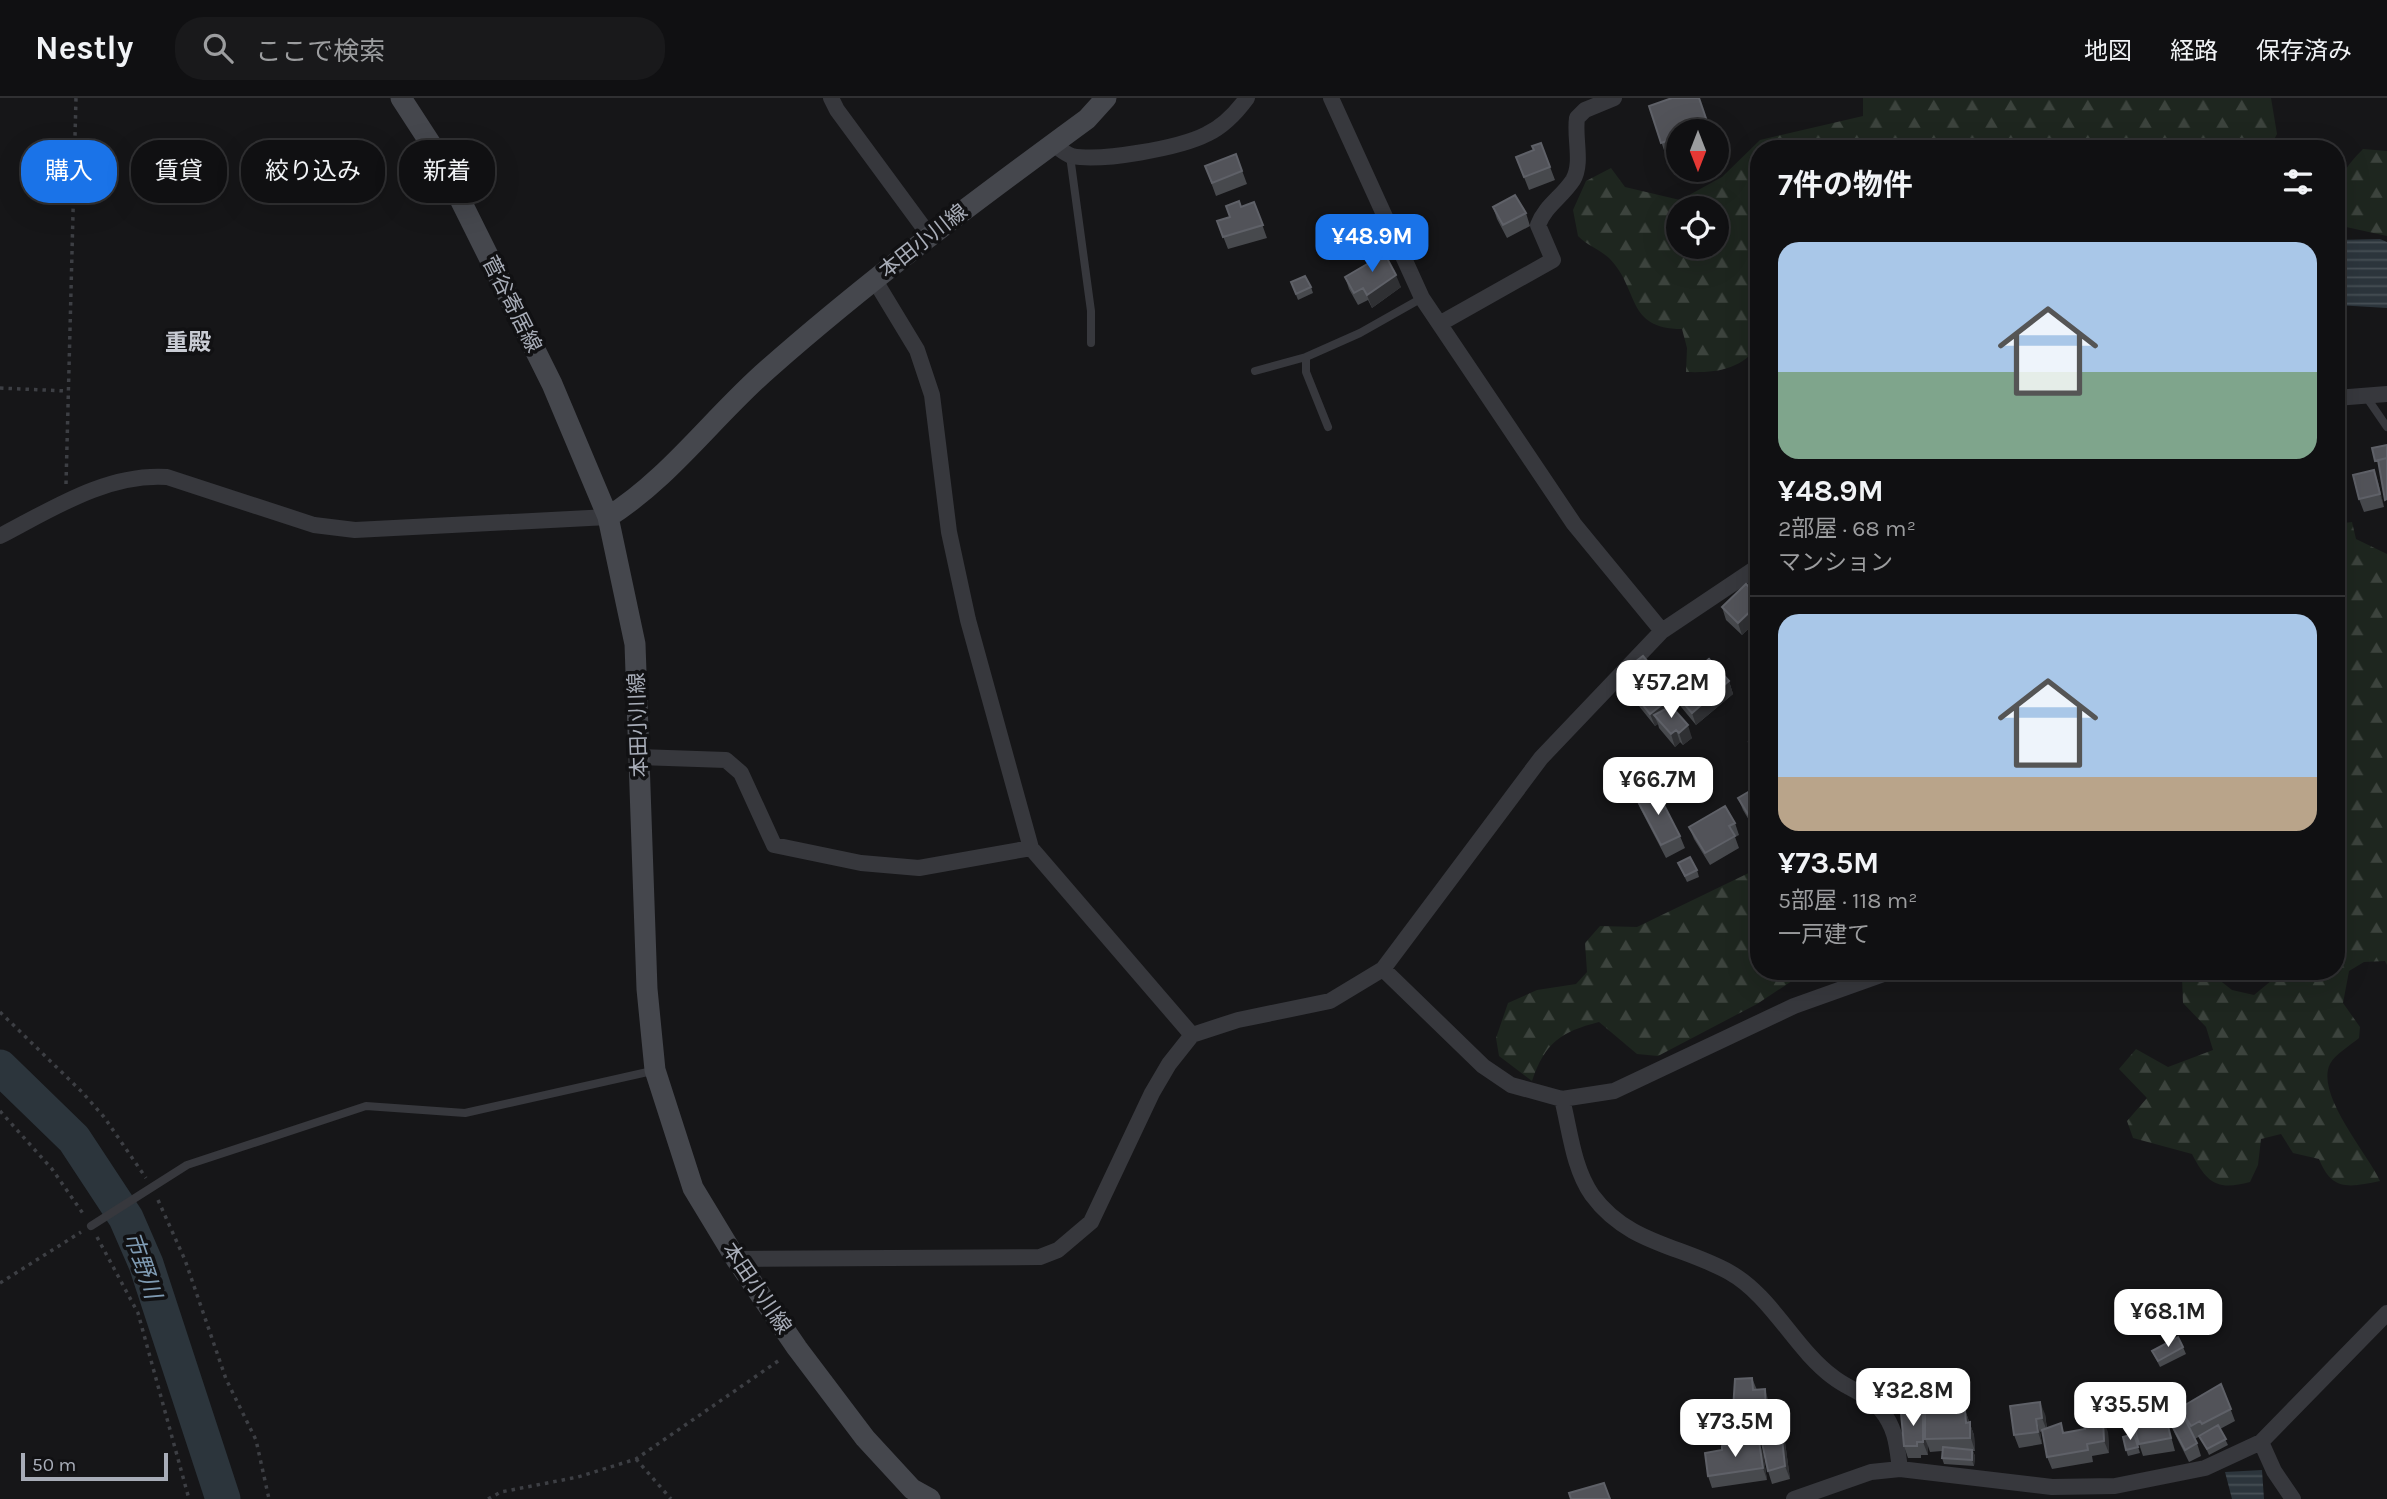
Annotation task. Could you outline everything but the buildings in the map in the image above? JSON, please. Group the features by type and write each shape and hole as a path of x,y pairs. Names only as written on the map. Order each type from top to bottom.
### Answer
{"main road":[{"name":"菅谷寄居線","path":"401,98 438,155 552,384 608,517"},
{"name":"本田小川線","path":"930,1499 912,1489 865,1438 797,1348 736,1259 693,1188 655,1070 647,989 635,644 608,517 634,501 738,395 874,279 929,235 1062,150 1106,98"}],"street":[{"path":"831,98 836,110 929,235"},
{"path":"1062,150 1100,156 1180,145 1208,134 1235,115 1247,98"},
{"path":"1331,98 1422,298 1574,524 1662,631"},
{"path":"1441,323 1553,260 1538,225 1542,214 1573,180 1578,166 1577,118 1585,110 1614,98"},
{"path":"874,279 917,350 932,395 949,532 968,620 1031,848 1192,1035"},
{"path":"2345,397 2387,394"},
{"path":"0,536 70,499 121,480 148,476 167,477 314,525 355,530 608,517"},
{"path":"736,1259 1040,1257 1058,1250 1091,1222 1152,1093 1169,1064 1192,1035 1238,1020 1330,1000 1383,969 1541,758 1662,631 1750,572"},
{"path":"639,757 726,760 741,773 774,845 861,863 919,868 1031,848"},
{"path":"1383,969 1483,1066 1511,1085 1562,1099 1614,1091 1794,1006 1867,980"},
{"path":"1562,1099 1578,1166 1593,1195 1637,1234 1667,1249 1705,1261 1747,1285 1833,1377 1881,1409 1895,1432 1900,1469"},
{"path":"1794,1499 1871,1472 1900,1469 2052,1487 2115,1486 2205,1468 2261,1442 2387,1314"},
{"path":"2261,1442 2274,1471 2293,1499"}],"lane":[{"path":"1062,150 1091,311 1091,343"},
{"path":"1255,371 1306,357 1360,333 1422,298"},
{"path":"1306,357 1306,372 1328,427"},
{"path":"2365,395 2387,427"},
{"path":"91,1226 187,1166 222,1152 366,1106 465,1113 655,1070"}],"path":[{"path":"70,499 66,488 66,391 76,98"},
{"path":"0,388 66,391"},
{"path":"0,1012 104,1117 149,1189 185,1260 226,1379 256,1440 269,1499"},
{"path":"0,1111 52,1169 91,1226 138,1313 189,1499"},
{"path":"0,1283 91,1226"},
{"path":"488,1499 501,1492 578,1477 636,1459 797,1348"},
{"path":"636,1459 671,1499"}],"green space":[{"path":"1863,98 2271,98 2277,134 2274,140 1760,140 1863,116"},
{"path":"2363,149 2387,151 2387,236 2346,227 2345,171"},
{"path":"1750,150 1750,355 1736,365 1708,372 1686,372 1687,348 1682,329 1664,327 1642,315 1619,270 1609,258 1578,236 1573,210 1586,181 1611,168 1625,187 1666,197 1666,259 1729,259 1729,196 1687,196 1713,182 1729,182 1729,170"},
{"path":"2352,522 2356,539 2387,554 2387,965 2385,961 2364,962 2349,971 2343,1003 2360,1027 2359,1038 2332,1060 2327,1077 2336,1107 2380,1181 2360,1185 2343,1185 2336,1182 2324,1170 2319,1159 2293,1153 2281,1134 2261,1139 2258,1165 2250,1182 2221,1185 2208,1178 2192,1154 2133,1138 2127,1121 2147,1098 2119,1069 2136,1049 2168,1067 2213,1050 2206,1027 2183,1003 2182,980 2219,980 2232,990 2254,995 2272,980 2345,980 2345,523"},
{"path":"1750,872 1750,980 1793,980 1757,1004 1658,1056 1637,1054 1599,1022 1574,1030 1556,1041 1542,1057 1532,1081 1499,1056 1496,1038 1508,1003 1537,990 1576,984 1587,972 1585,943 1600,926 1637,927"}],"shaded area":[{"path":"2380,239 2387,242 2387,308 2345,306 2345,240"},
{"path":"2262,1470 2264,1499 2232,1499 2225,1472"}],"waterway":[{"name":"市野川","path":"0,1067 74,1139 126,1218 146,1264 223,1499"}],"district":[{"name":"重殿","path":"188,342"}]}
